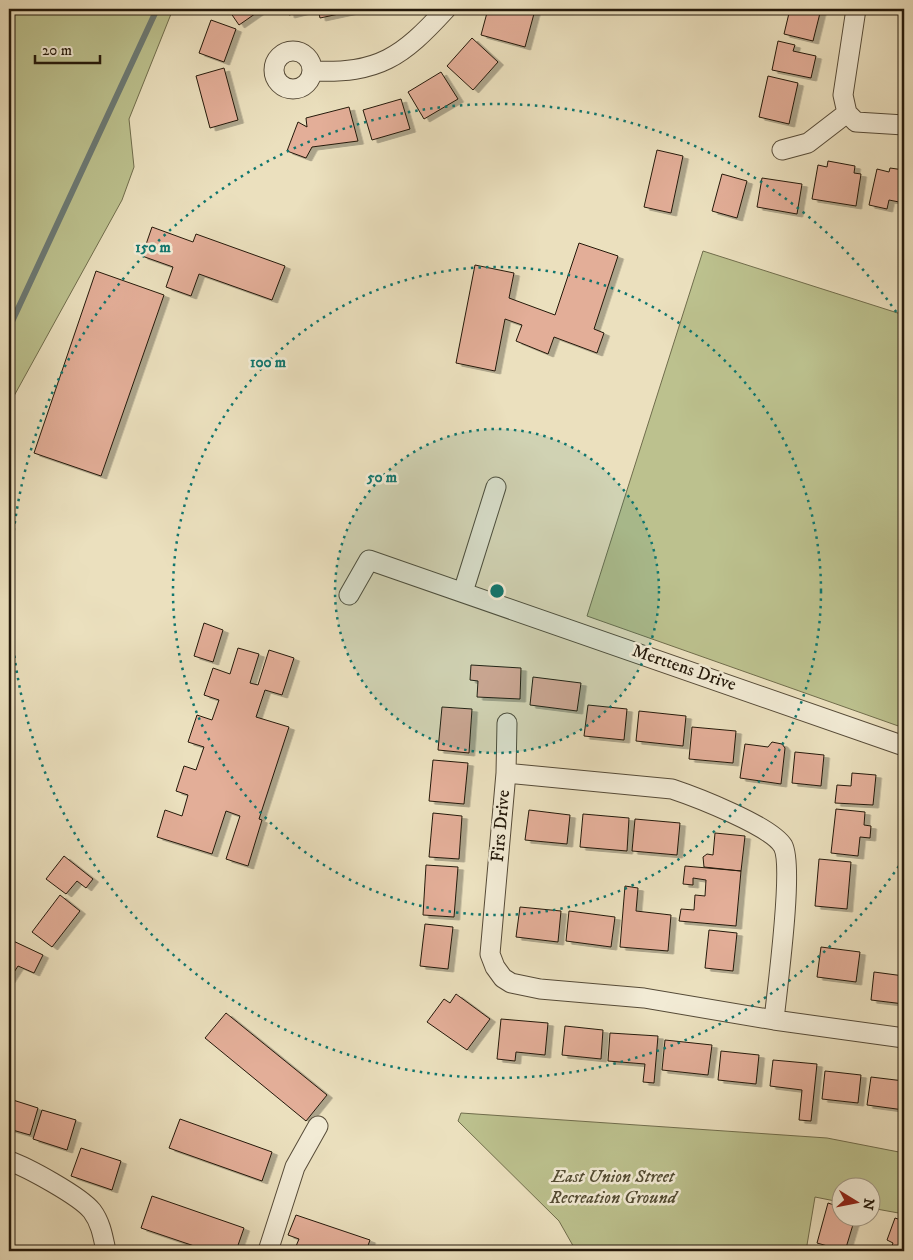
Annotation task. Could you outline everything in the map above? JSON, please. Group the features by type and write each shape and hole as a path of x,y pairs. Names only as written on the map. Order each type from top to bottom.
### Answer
{"street":[{"path":"312,71 354,72 388,59 407,49 446,9"},
{"path":"856,9 843,95 847,113 856,122 904,125"},
{"path":"782,150 808,143 847,113"},
{"path":"463,592 496,487"},
{"name":"Merttens Drive","path":"350,595 369,560 904,746"},
{"path":"506,773 507,723"},
{"name":"Firs Drive","path":"774,1020 788,876 783,847 770,832 696,796 672,789 506,773 490,954 495,967 503,978 511,983 540,989 644,998 774,1020 904,1038"},
{"path":"268,1251 296,1167 318,1126"},
{"path":"9,1161 23,1166 91,1210 101,1227 106,1251"}],"green space":[{"path":"9,9 173,9 129,119 134,167 122,200 9,405"},
{"path":"703,251 904,315 904,728 587,616"},
{"name":"East Union Street Recreation Ground","path":"461,1113 827,1138 904,1153 904,1214 880,1210 880,1178 830,1178 830,1200 815,1197 806,1251 576,1251 559,1221 458,1121"}],"building":[{"path":"228,9 262,9 239,25"},
{"path":"287,9 309,9 309,10 289,15"},
{"path":"318,9 362,9 320,18"},
{"path":"488,9 535,10 525,47 481,35"},
{"path":"790,9 821,9 813,41 784,34"},
{"path":"211,20 236,29 224,62 199,53"},
{"path":"472,38 498,62 473,90 447,66"},
{"path":"778,41 795,45 793,51 816,56 811,78 772,70"},
{"path":"224,68 238,120 210,128 196,76"},
{"path":"441,72 458,99 424,119 408,92"},
{"path":"768,76 798,83 789,124 759,117"},
{"path":"401,99 410,129 372,140 363,110"},
{"path":"349,107 358,141 312,147 306,158 287,151 298,122 307,127 306,118"},
{"path":"657,150 683,156 671,213 644,207"},
{"path":"828,161 855,166 854,173 861,174 856,206 812,199 818,165 827,167"},
{"path":"890,168 904,170 904,203 889,200 887,209 869,205 877,169 889,172"},
{"path":"722,174 747,181 737,218 712,211"},
{"path":"762,178 802,184 797,214 757,207"},
{"path":"152,227 193,242 196,234 285,266 272,300 199,274 191,296 166,287 173,267 142,256"},
{"path":"579,243 618,256 594,329 604,333 597,353 554,337 548,354 516,341 522,325 505,319 495,371 456,363 475,265 514,273 509,298 555,315"},
{"path":"96,271 164,295 101,476 34,453"},
{"path":"204,623 223,630 213,662 194,656"},
{"path":"238,648 259,654 250,683 258,685 269,650 294,658 282,695 265,690 256,717 289,727 259,819 262,820 248,866 226,859 240,816 226,811 212,854 157,837 165,810 182,816 188,795 176,791 184,766 196,770 204,747 188,742 197,715 212,720 219,700 204,695 213,668 230,674"},
{"path":"471,665 521,668 520,699 477,697 478,681 470,680"},
{"path":"533,677 581,683 577,711 530,705"},
{"path":"588,705 627,709 624,740 584,736"},
{"path":"442,707 472,709 469,753 438,750"},
{"path":"639,711 686,716 683,746 636,741"},
{"path":"692,727 736,731 733,763 689,759"},
{"path":"772,742 782,744 785,748 781,784 740,778 745,744 768,747"},
{"path":"795,752 824,755 821,786 792,783"},
{"path":"433,760 468,763 464,804 429,801"},
{"path":"852,773 876,775 873,805 835,803 837,785 851,786"},
{"path":"904,806 904,833 899,832"},
{"path":"836,809 865,812 864,825 871,826 870,838 860,837 858,856 831,853"},
{"path":"529,810 570,815 567,844 525,840"},
{"path":"433,813 462,816 459,859 429,857"},
{"path":"583,814 629,818 627,851 580,847"},
{"path":"635,819 680,823 677,855 632,851"},
{"path":"715,833 745,836 741,871 704,867 703,857 707,854 713,855"},
{"path":"64,856 93,879 86,888 77,881 66,894 46,879"},
{"path":"819,859 851,862 847,909 815,906"},
{"path":"426,865 458,867 454,917 423,915"},
{"path":"685,866 741,871 736,926 679,921 681,909 694,910 695,895 705,896 706,880 693,878 693,885 683,884"},
{"path":"625,886 638,888 636,911 671,915 668,951 620,947"},
{"path":"60,895 80,911 52,947 32,932"},
{"path":"520,907 561,911 558,942 516,937"},
{"path":"569,911 615,917 611,947 566,941"},
{"path":"425,924 453,927 448,969 420,966"},
{"path":"709,930 737,933 733,971 705,968"},
{"path":"9,939 43,955 34,973 18,966 9,980"},
{"path":"821,947 860,952 856,982 817,977"},
{"path":"874,972 904,976 904,1004 871,1000"},
{"path":"456,994 490,1019 467,1050 427,1022 444,999 450,1003"},
{"path":"226,1013 327,1095 306,1121 205,1038"},
{"path":"501,1019 548,1023 545,1055 516,1052 515,1061 497,1059"},
{"path":"565,1026 603,1030 601,1059 562,1055"},
{"path":"610,1033 658,1036 654,1083 643,1082 645,1064 608,1061"},
{"path":"665,1040 712,1045 708,1075 662,1070"},
{"path":"721,1051 759,1055 756,1084 718,1080"},
{"path":"773,1060 817,1064 811,1121 799,1120 802,1090 770,1086"},
{"path":"825,1071 861,1075 858,1103 822,1099"},
{"path":"871,1077 904,1081 904,1110 867,1105"},
{"path":"13,1100 38,1108 30,1135 9,1129 9,1113"},
{"path":"42,1110 76,1120 67,1150 33,1139"},
{"path":"180,1119 272,1152 262,1181 169,1148"},
{"path":"81,1148 121,1161 112,1190 71,1176"},
{"path":"152,1196 244,1228 236,1251 209,1251 141,1228"},
{"path":"828,1203 830,1204 830,1228 852,1228 845,1251 817,1243"},
{"path":"296,1215 370,1240 366,1251 294,1251 299,1239 288,1235"},
{"path":"895,1218 904,1221 904,1251 890,1251 893,1243 887,1240"}],"waterway":[{"path":"9,328 157,9"}]}
